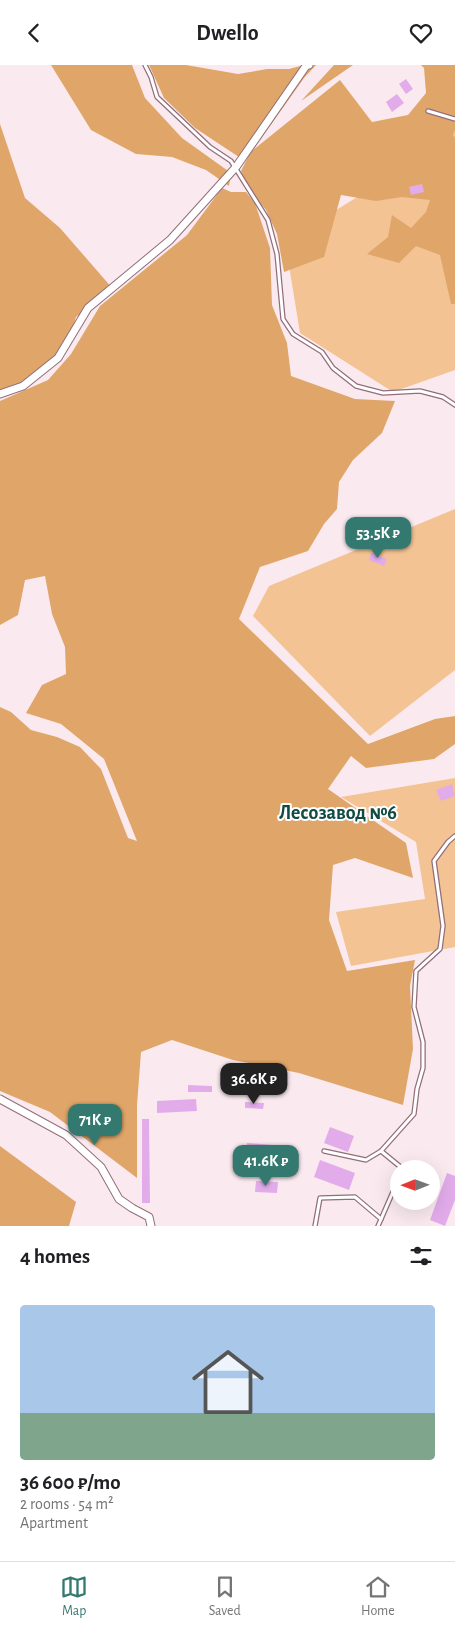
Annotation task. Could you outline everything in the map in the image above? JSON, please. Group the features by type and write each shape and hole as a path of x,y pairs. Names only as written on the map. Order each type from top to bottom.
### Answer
{"street":[{"path":"0,394 23,386 58,358 88,308 170,240 236,167 306,66 309,65"},
{"path":"0,1099 66,1135 100,1167 119,1199 150,1217 151,1226"}],"lane":[{"path":"145,65 157,97 210,147 231,161 268,220 277,254 283,319 293,334 322,352 333,368 356,386 383,393 420,391 443,397 455,405"},
{"path":"428,111 455,119"},
{"path":"324,1151 366,1160 381,1151 414,1114 417,1089 423,1067 423,1042 414,1007 416,971 440,949 443,926 434,861 448,842 455,836"},
{"path":"381,1151 392,1160"},
{"path":"315,1226 320,1198 355,1197 382,1219"},
{"path":"378,1226 390,1200"}],"shaded area":[{"path":"51,65 132,65 145,98 182,138 231,173 229,186 206,170 172,157 136,154 91,130"},
{"path":"149,65 186,65 238,74 267,69 289,69 304,65 316,65 304,78 253,150 340,80 372,122 408,115 426,93 424,68 421,65 455,65 455,130 453,135 455,138 455,304 451,304 440,255 416,246 399,263 367,254 388,237 392,215 411,228 426,212 430,200 402,197 376,201 341,195 324,257 284,272 277,234 266,210 247,187 241,171 250,153 242,159 195,128 164,98"},
{"path":"334,65 353,65 301,101"},
{"path":"455,77 455,370 393,392 300,333 285,241 443,145"},
{"path":"0,124 25,198 60,228 113,289 76,317 67,347 29,380 0,393"},
{"path":"222,188 231,192 246,192 255,203 270,248 272,305 287,343 291,376 355,399 395,401 382,433 353,460 339,482 337,509 324,524 308,551 260,567 239,619 368,744 435,719 455,716 455,744 434,759 366,768 351,756 328,789 406,843 413,878 355,858 333,865 329,920 347,971 415,960 410,986 413,1049 403,1105 299,1073 233,1060 172,1040 141,1052 137,1105 137,1178 50,1112 0,1091 0,707 11,712 31,730 57,737 80,747 101,769 128,838 137,841 104,759 61,724 26,713 42,685 66,674 65,647 52,614 45,576 25,580 18,615 0,625 0,401 48,380 71,354 100,306 187,235"},
{"path":"455,509 455,670 370,736 253,616 269,586"},
{"path":"455,778 455,947 351,966 336,912 425,899 416,842 341,797"},
{"path":"0,1146 76,1202 69,1226 0,1226"}],"building":[{"path":"406,79 413,89 406,94 399,84"},
{"path":"397,94 404,103 392,112 386,102"},
{"path":"422,184 424,192 411,195 409,187"},
{"path":"371,553 387,559 384,566 369,560"},
{"path":"452,784 455,796 441,801 436,790"},
{"path":"188,1085 212,1086 212,1092 188,1092"},
{"path":"196,1099 197,1111 157,1113 157,1101"},
{"path":"245,1102 264,1103 263,1109 245,1108"},
{"path":"142,1119 149,1119 150,1203 142,1203"},
{"path":"330,1127 354,1136 348,1152 324,1143"},
{"path":"247,1143 286,1146 285,1159 246,1157"},
{"path":"320,1160 355,1173 349,1190 314,1177"},
{"path":"447,1173 455,1176 455,1200 445,1226 430,1220 434,1210 440,1210 440,1192"},
{"path":"256,1181 278,1182 277,1193 255,1192"}],"district":[{"name":"Лесозавод №6","path":"338,812"}]}
